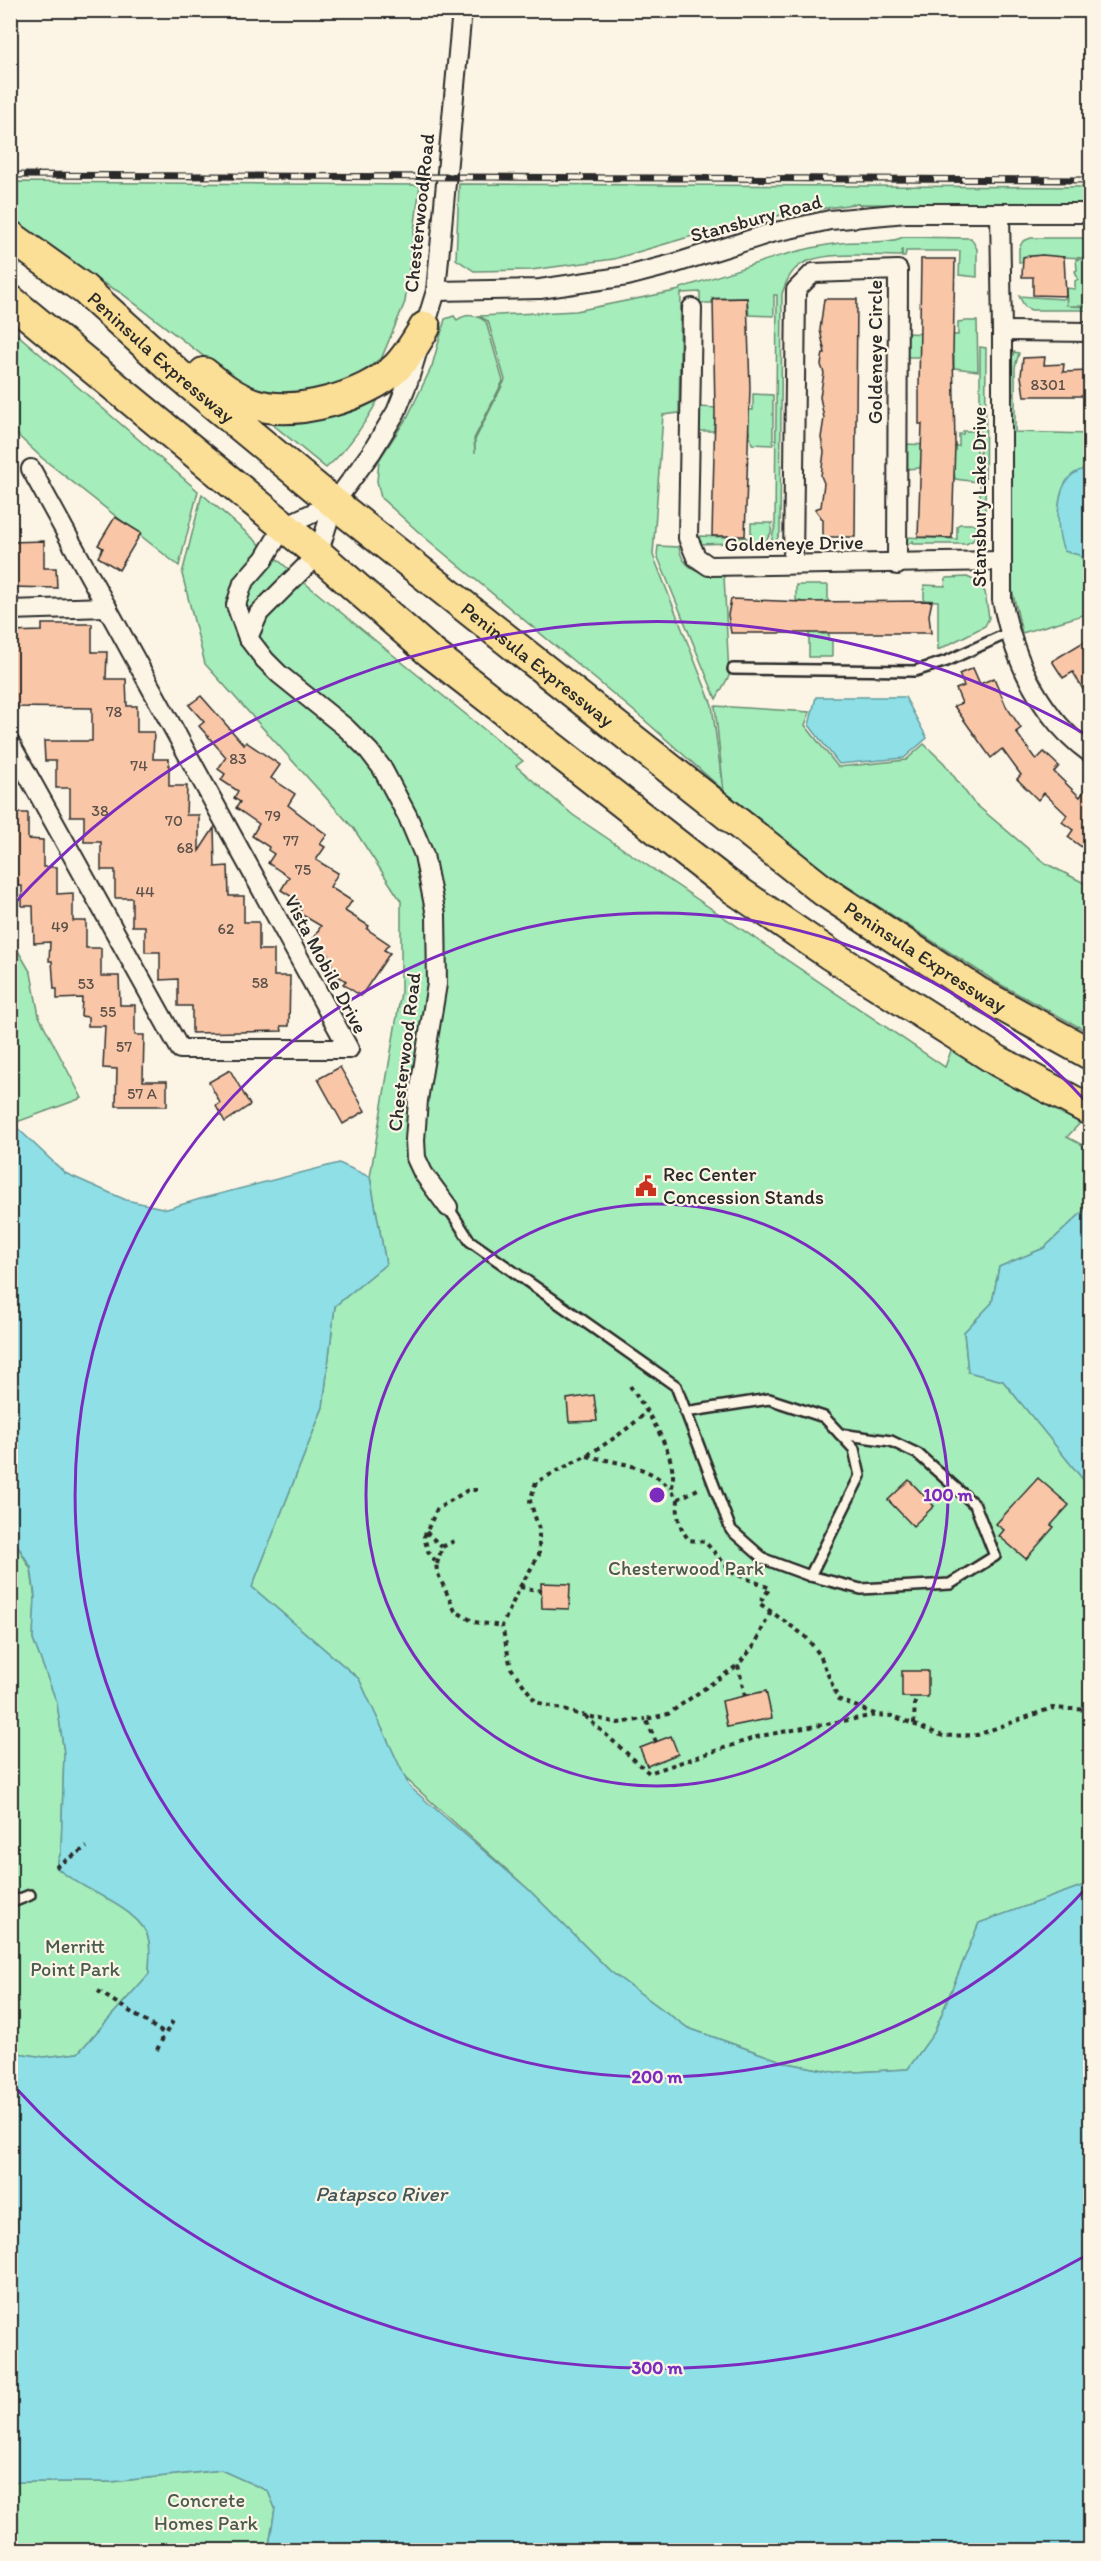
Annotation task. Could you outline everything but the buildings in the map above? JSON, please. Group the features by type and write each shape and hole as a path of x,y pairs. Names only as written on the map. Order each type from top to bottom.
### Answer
{"main road":[{"name":"Peninsula Expressway","path":"10,236 93,298 180,376 334,503 825,891 979,993 1090,1054"},
{"path":"93,298 159,335 230,392 254,404 278,408 314,405 343,397 367,386 394,370 411,352 425,327"},
{"path":"10,300 318,554 430,652 727,884 831,955 998,1061 1090,1110"}],"street":[{"name":"Chesterwood Road","path":"248,638 259,613 318,554 334,503 371,453 396,412 425,327 436,291 462,10"},
{"name":"Stansbury Road","path":"436,291 540,289 627,276 771,233 830,220 906,213 1090,213"},
{"name":"Stansbury Lake Drive","path":"999,213 1002,331 1002,600 1008,633 1022,669 1058,724 1090,753"},
{"name":"Goldeneye Circle","path":"793,564 796,290 813,273 898,270 897,564"},
{"name":"Goldeneye Drive","path":"692,308 688,538 696,557 709,566 1001,561"},
{"path":"1002,331 1090,332"},
{"name":"Vista Mobile Drive","path":"10,743 180,1049 350,1049 31,469"},
{"name":"Chesterwood Road","path":"334,503 283,527 264,559 243,583 236,605 248,638 279,674 346,728 382,768 403,807 424,855 436,915 437,984 418,1100 414,1140 416,1158 423,1173 448,1207"},
{"path":"10,610 107,607"}],"lane":[{"path":"733,669 915,671 947,661 1008,633"},
{"path":"448,1207 470,1241 676,1386 731,1530 764,1559 810,1576 861,1589 950,1584 995,1556 975,1505 918,1454 891,1441 840,1434"},
{"path":"686,1412 769,1399 824,1417 854,1449 860,1476 810,1576"},
{"path":"10,1903 30,1895"}],"path":[{"path":"630,1386 656,1423 675,1478 671,1490"},
{"path":"647,1411 635,1423 587,1455 536,1482 530,1501 539,1529 539,1555 520,1587 502,1626 511,1668 536,1702 618,1723 646,1719 668,1714 738,1665 754,1646 771,1611"},
{"path":"587,1455 645,1470 663,1481 678,1499 676,1517 682,1532 689,1540 705,1542 734,1573 770,1588 759,1603 805,1636 820,1655 838,1699 877,1715"},
{"path":"678,1499 713,1482"},
{"path":"477,1490 468,1490 437,1509 424,1537 455,1611 474,1622 502,1626"},
{"path":"526,1510 532,1508"},
{"path":"426,1532 442,1547"},
{"path":"436,1568 442,1547 458,1539"},
{"path":"520,1587 542,1591"},
{"path":"738,1665 745,1696"},
{"path":"914,1724 915,1697"},
{"path":"585,1716 649,1773 760,1736 877,1715 893,1716 943,1736 977,1735 1052,1708 1090,1710"},
{"path":"646,1719 656,1742"},
{"path":"56,1867 87,1847"},
{"path":"98,1991 165,2034"},
{"path":"157,2050 175,2018"},
{"path":"1071,2550 1075,2543"}],"green space":[{"path":"11,182 420,185 405,302 382,357 337,392 278,398 236,381 121,293 51,254 11,218"},
{"path":"459,184 1090,187 1090,206 854,204 786,214 706,232 614,259 531,270 474,271 456,259"},
{"path":"903,237 971,238 977,249 977,277 959,275 960,251 906,251 905,257 902,257 902,249 901,256 848,255 808,261 799,266 788,278 782,294 780,533 774,545 771,542 775,526 777,295 774,295 774,316 749,315 747,298 712,298 712,303 700,303 700,292 681,293 679,413 663,415 653,555 712,705 723,790 641,717 423,536 381,498 377,481 379,460 408,416 432,366 445,319 454,316 457,320 464,316 472,316 486,322 503,381 474,439 475,453 475,440 505,380 488,321 479,316 576,311 680,290 780,256 820,246 848,242 881,242"},
{"path":"1031,238 1090,238 1090,258 1025,256 1022,262 1019,262 1019,248 1023,241"},
{"path":"1076,259 1090,260 1090,306 1070,306 1090,307 1090,310 1031,310 1025,307 1019,296 1063,299 1066,297 1067,306 1066,288 1075,289 1075,281 1078,279 1075,271 1077,270"},
{"path":"977,321 978,371 954,368 954,356 921,354 920,357 906,357 906,333 958,335 958,322"},
{"path":"10,328 198,491 179,566 42,458 11,429"},
{"path":"980,347 986,348 985,535 980,543 977,541 980,534"},
{"path":"1014,352 1019,353 1015,367 1015,432 1090,434 1090,613 1022,633 1007,568 1011,360"},
{"path":"388,381 361,428 326,468 266,419"},
{"path":"753,394 773,395 773,445 752,444 748,427 714,426 714,431 699,431 699,407 753,410"},
{"path":"963,431 977,431 977,482 955,479 953,464 921,464 920,468 905,469 905,444 959,446 959,434 963,434"},
{"name":"Chesterwood Park","path":"202,494 300,579 523,761 516,766 573,815 945,1067 952,1048 1082,1121 1067,1137 1090,1149 1090,1205 1044,1248 999,1267 992,1303 964,1332 968,1372 1003,1381 1090,1488 1090,1883 979,1923 934,2033 908,2069 839,2073 787,2063 688,2028 611,1972 528,1889 405,1778 359,1679 252,1587 323,1407 335,1306 386,1264 370,1177 401,992 401,901 354,829 205,664 182,574"},
{"path":"751,523 772,523 771,533 765,542 700,544 699,536 751,538"},
{"path":"976,524 974,540 966,544 914,544 913,541 906,546 904,537 957,539 957,526"},
{"path":"658,546 679,547 681,555 690,567 709,574 724,575 729,676 716,699 657,555"},
{"path":"967,577 976,581 985,592 989,618 985,626 938,650 938,601 924,600 924,585 945,586 946,578"},
{"path":"796,585 828,585 828,601 820,602 820,619 822,634 829,634 829,640 832,640 832,657 809,657 809,604 796,600"},
{"path":"715,706 810,712 805,725 838,767 906,760 924,744 944,763 973,802 1045,863 1090,886 1090,1033 996,982 828,874 724,793"},
{"path":"10,937 31,973 39,1016 82,1098 17,1122 10,1115"},
{"name":"Merritt Point Park","path":"11,1541 16,1543 31,1570 35,1599 33,1639 57,1703 64,1753 61,1852 56,1867 136,1919 145,1929 150,1945 149,1974 78,2053 44,2057 11,2052"},
{"name":"Concrete Homes Park","path":"221,2470 268,2491 275,2508 269,2546 262,2550 11,2550 10,2482 111,2482"}],"water":[{"path":"1090,468 1090,568 1079,555 1064,551 1058,524 1059,503 1064,485 1072,475"},
{"path":"816,697 905,697 927,738 904,758 839,764 809,725"},
{"name":"Patapsco River","path":"11,1122 65,1173 126,1200 167,1209 339,1163 370,1177 386,1264 335,1306 323,1407 252,1587 359,1679 409,1786 528,1889 611,1972 688,2028 787,2063 839,2073 908,2069 934,2033 979,1923 1090,1883 1090,2550 262,2550 269,2546 275,2508 268,2491 221,2470 111,2482 11,2482 11,2052 44,2057 78,2053 149,1974 150,1954 145,1929 136,1919 56,1867 61,1852 64,1753 57,1703 33,1639 35,1596 31,1567 16,1543 11,1541"},
{"path":"1090,1205 1090,1488 1003,1381 968,1372 964,1332 992,1303 999,1267 1044,1248"}],"railway":[{"path":"10,175 1090,180"}],"place":[{"name":"Rec Center Concession Stands","path":"646,1186"}]}
